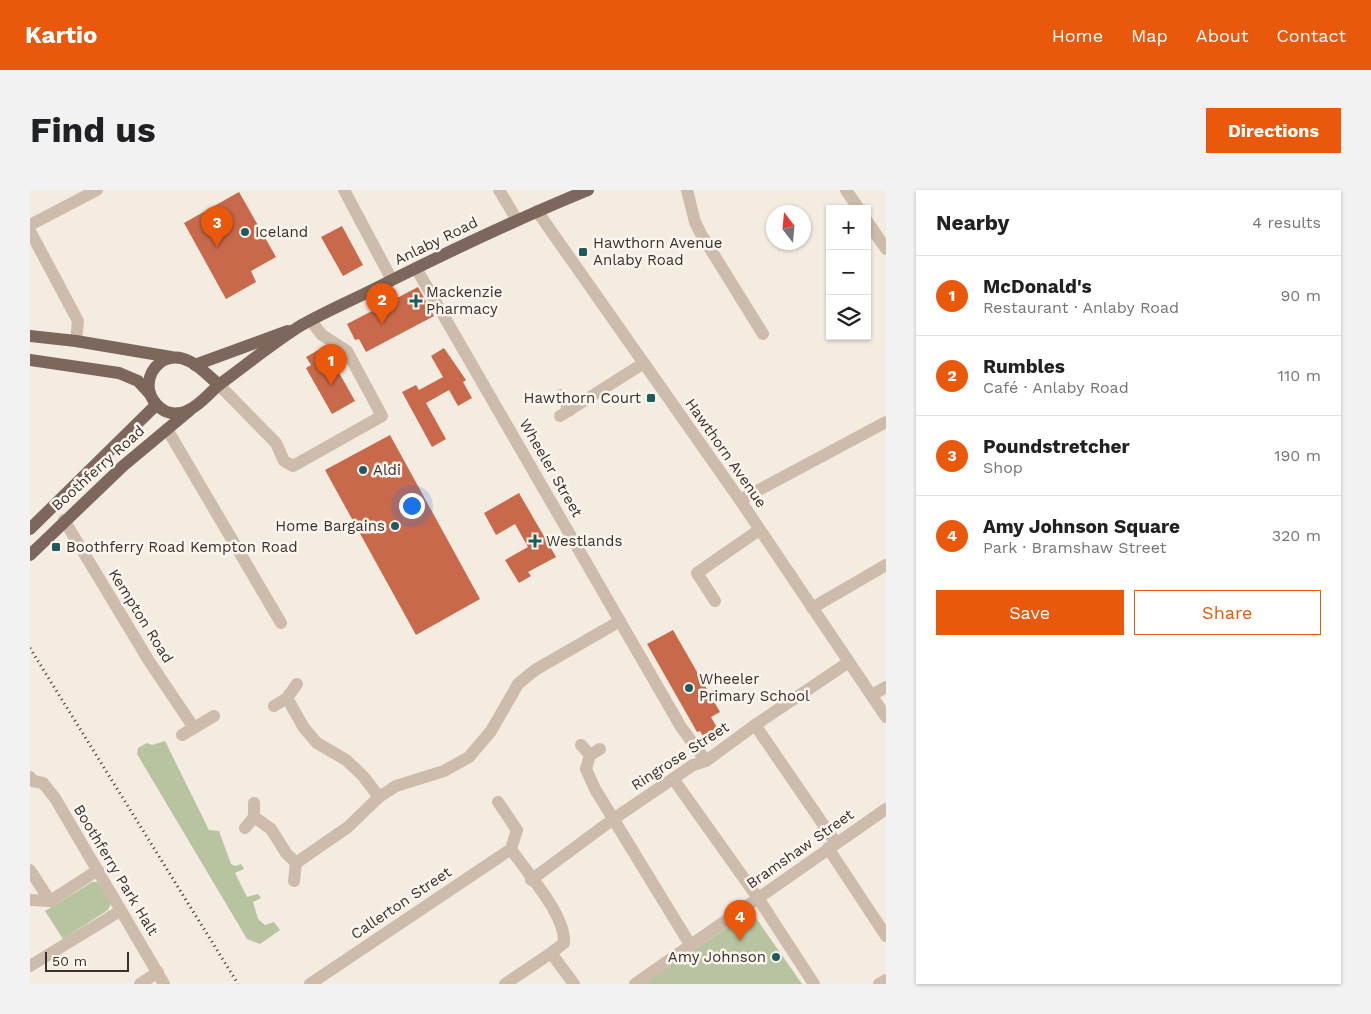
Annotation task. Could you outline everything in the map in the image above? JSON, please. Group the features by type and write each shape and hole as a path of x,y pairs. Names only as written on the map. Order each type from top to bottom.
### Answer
{"main road":[{"name":"Anlaby Road","path":"195,364 305,324 517,220 588,190"},
{"name":"Anlaby Road","path":"219,385 305,324"},
{"path":"30,336 76,341 187,359 219,385"},
{"path":"153,399 148,384 154,368 161,362 174,358"},
{"path":"30,360 119,373 138,380 153,399 172,413 195,405 204,389 204,379 195,364"},
{"name":"Boothferry Road","path":"30,555 64,520 219,385"},
{"name":"Boothferry Road","path":"30,529 153,399"}],"street":[{"path":"30,225 97,190"},
{"path":"344,190 392,280"},
{"path":"500,190 517,220"},
{"path":"687,190 700,234 763,334"},
{"path":"846,190 856,205"},
{"name":"Hawthorn Avenue","path":"537,211 740,500 886,717"},
{"path":"871,227 886,249"},
{"path":"30,231 78,321 76,341"},
{"name":"Wheeler Street","path":"416,268 681,728 706,761"},
{"path":"219,385 276,443 284,461 293,466 382,416 347,351 305,324"},
{"path":"561,396 565,413 644,362"},
{"path":"740,500 886,422"},
{"path":"167,429 281,623"},
{"name":"Kempton Road","path":"64,520 124,620 194,728"},
{"path":"715,601 697,573 759,530"},
{"path":"812,608 886,565"},
{"path":"294,881 296,863 348,827 379,797 396,786 444,771 469,757 492,731 518,684 535,670 620,621"},
{"name":"Ringrose Street","path":"531,880 612,820 694,765 706,761 755,725 849,662"},
{"path":"274,706 287,698 298,684"},
{"path":"872,695 886,687"},
{"path":"287,698 304,728 317,743 346,760 363,776 379,797"},
{"path":"182,735 214,716"},
{"path":"755,725 832,845 886,936"},
{"path":"581,745 595,752 586,769 612,820 691,946"},
{"path":"674,780 758,898 814,984"},
{"name":"Boothferry Park Halt","path":"31,781 43,783 55,798 164,984"},
{"path":"498,802 517,830 511,849 531,880 550,904 565,932 564,943 505,984"},
{"path":"254,803 250,822 271,829 286,853 296,863"},
{"name":"Bramshaw Street","path":"635,984 886,809"},
{"name":"Callerton Street","path":"310,984 511,849"},
{"path":"30,870 50,902"},
{"path":"30,900 50,902 98,870"},
{"path":"30,966 120,911"},
{"path":"551,953 574,984"},
{"path":"140,984 158,972"},
{"path":"879,984 886,980"}],"green space":[{"path":"165,741 209,830 219,831 231,864 235,866 241,864 244,869 235,873 247,897 258,894 261,898 253,902 258,919 265,925 274,922 280,930 260,944 247,939 137,754 138,748 147,743 152,745"},
{"path":"92,882 99,882 111,903 108,910 63,939 45,911"},
{"path":"751,911 802,984 644,984"}],"building":[{"path":"239,192 276,257 251,271 256,282 226,299 184,223"},
{"path":"342,226 363,265 343,276 321,237"},
{"path":"418,287 434,316 366,352 359,339 355,340 347,324"},
{"path":"444,348 466,380 463,382 472,398 458,406 449,390 426,403 446,439 432,447 402,392 416,385 419,390 443,377 431,356"},
{"path":"320,349 324,358 329,355 355,401 332,414 306,368 311,365 306,357"},
{"path":"390,435 480,599 416,635 325,470"},
{"name":"Westlands","path":"519,493 556,557 528,572 531,576 519,583 505,560 528,547 515,524 496,535 484,513"},
{"name":"Wheeler Primary School","path":"673,630 720,712 711,717 721,735 707,743 700,731 697,732 647,644"}],"railway":[{"path":"30,648 238,984"}],"place":[{"name":"Iceland","path":"245,232"},
{"name":"Poundstretcher","path":"217,247"},
{"name":"Hawthorn Avenue Anlaby Road","path":"583,252"},
{"name":"Mackenzie Pharmacy","path":"416,301"},
{"name":"Rumbles","path":"382,324"},
{"name":"McDonald's","path":"331,385"},
{"name":"Hawthorn Court","path":"651,398"},
{"name":"Aldi","path":"363,470"},
{"name":"Home Bargains","path":"395,526"},
{"name":"Westlands","path":"535,541"},
{"name":"Boothferry Road Kempton Road","path":"56,547"},
{"name":"Wheeler Primary School","path":"689,688"},
{"name":"Amy Johnson Square","path":"740,941"},
{"name":"Amy Johnson","path":"776,957"}]}
